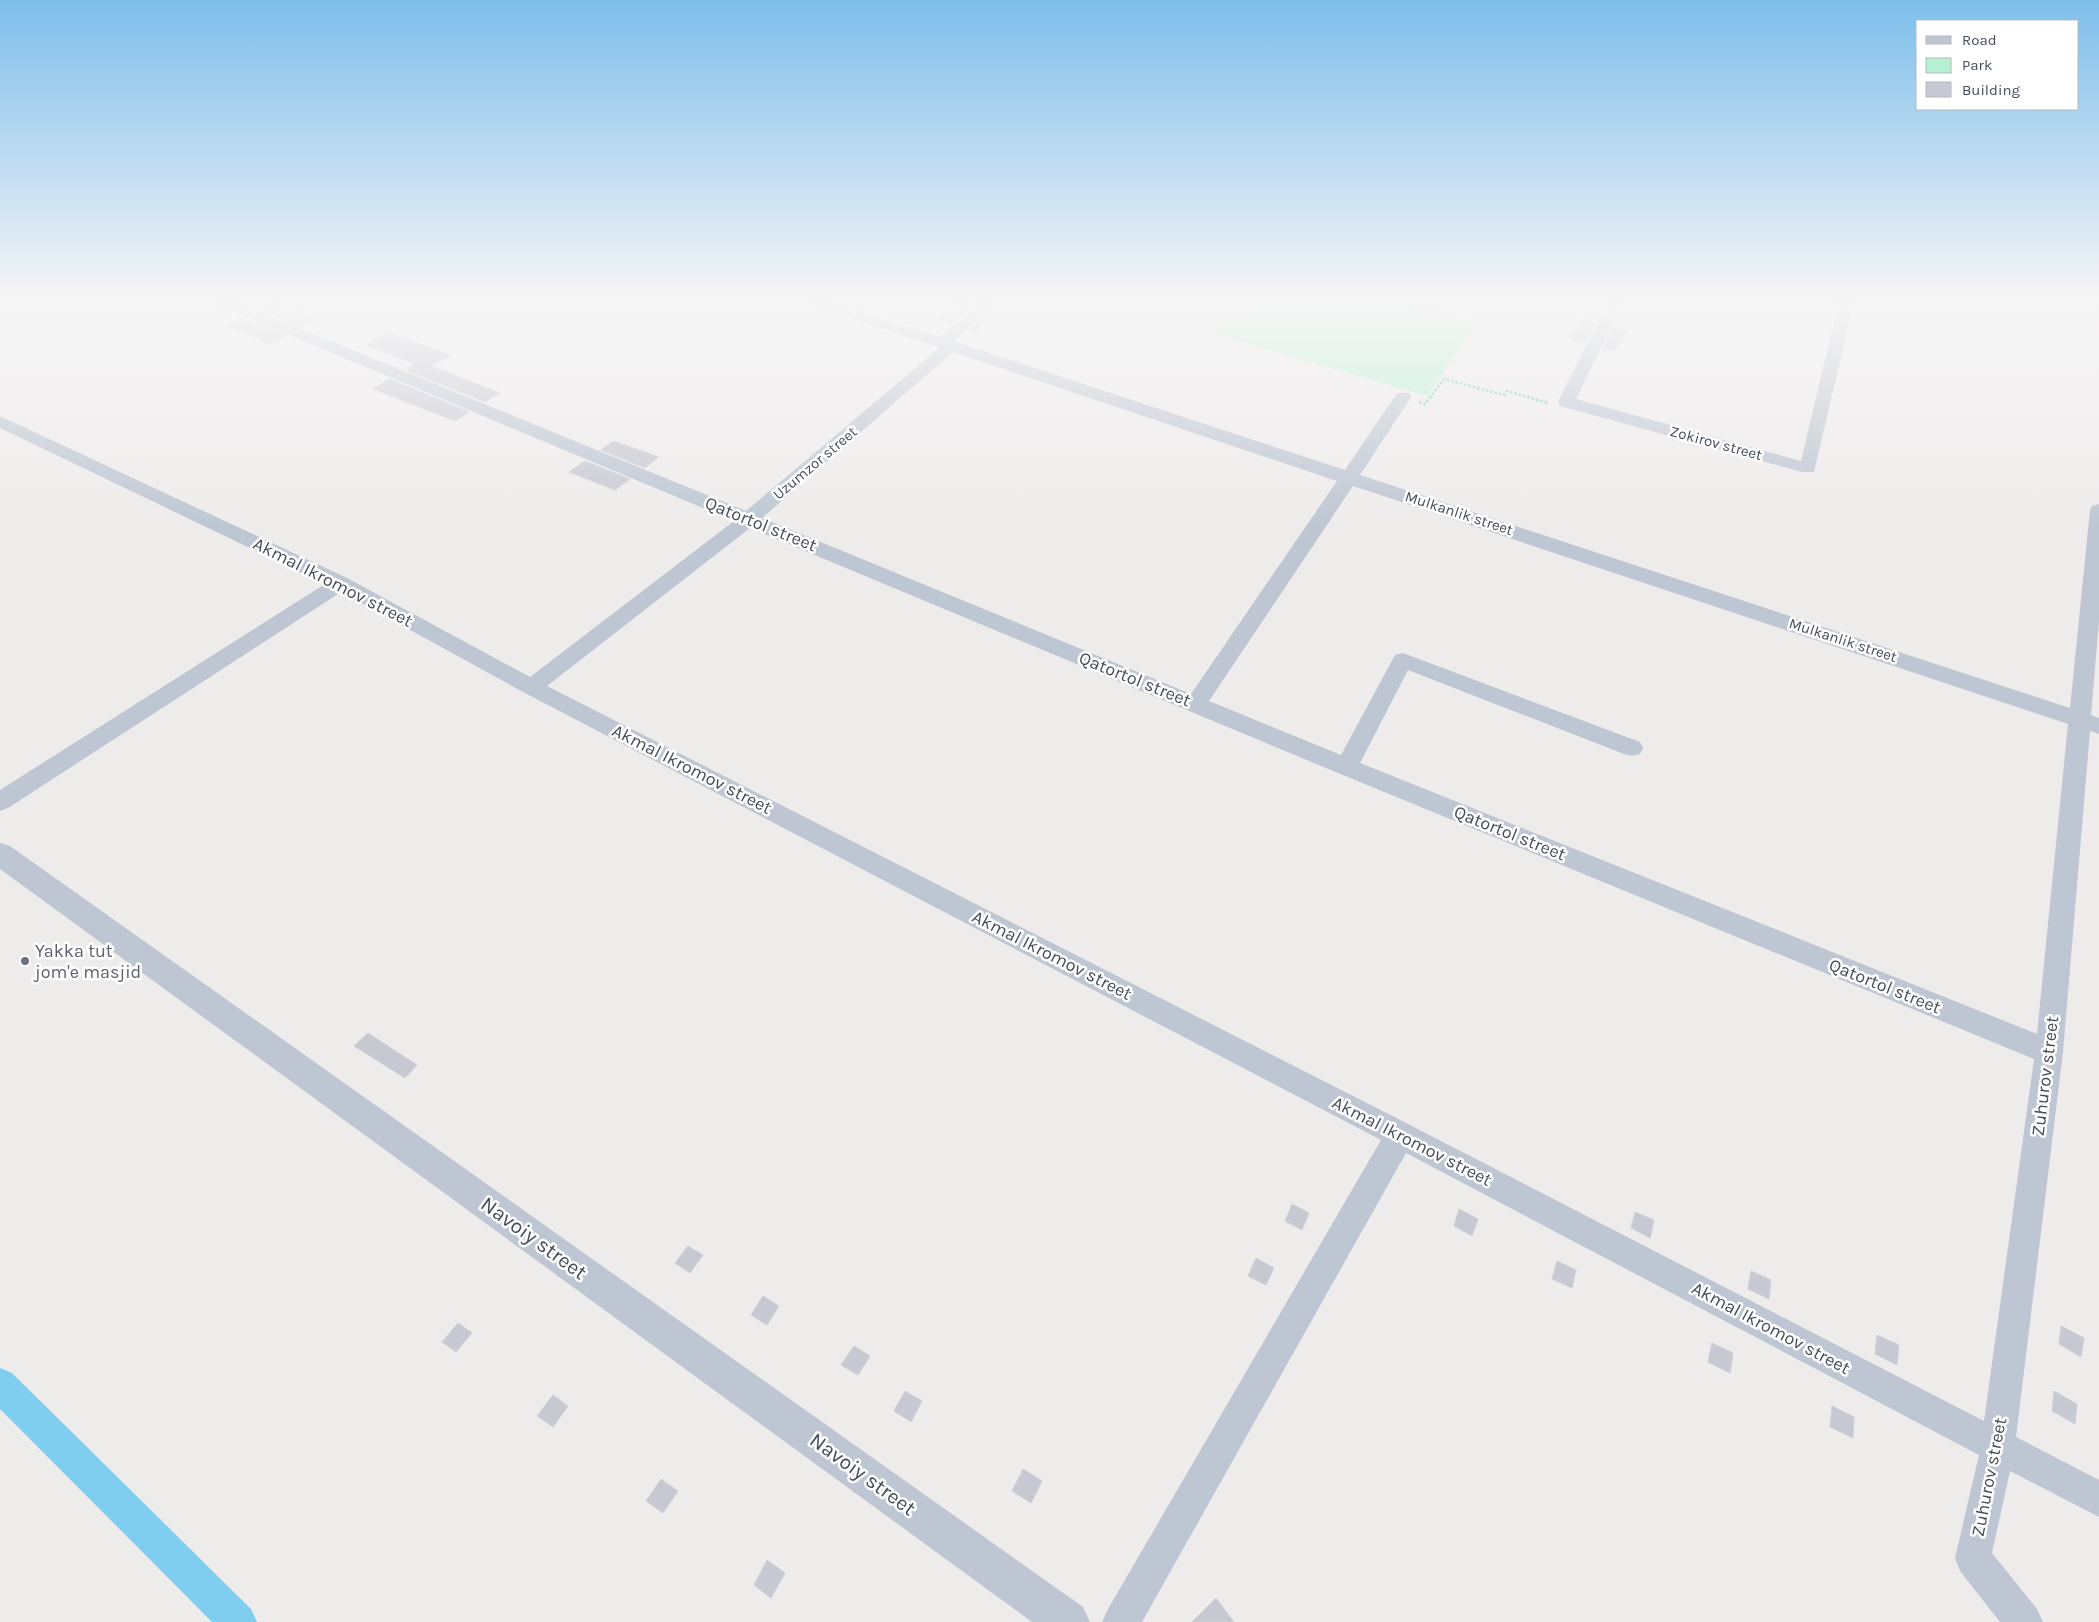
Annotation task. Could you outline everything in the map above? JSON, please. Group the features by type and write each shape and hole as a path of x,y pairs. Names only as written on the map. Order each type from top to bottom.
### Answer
{"street":[{"name":"Qatortol street","path":"406,378 1346,767 2049,1052"},
{"name":"Uzumzor street","path":"531,686 749,519 915,378"},
{"name":"Mulkanlik street","path":"1053,378 2090,723"},
{"path":"1566,402 1578,378"},
{"name":"Zokirov street","path":"1566,402 1808,468 1829,378"},
{"path":"1196,704 1403,398"},
{"name":"Akmal Ikromov street","path":"0,421 340,583 531,686 2099,1499"},
{"name":"Zuhurov street","path":"2024,1622 1973,1558 1998,1446 2090,723 2099,510"},
{"path":"0,802 340,583"},
{"path":"1346,767 1403,660 1632,748"},
{"name":"Navoiy street","path":"0,854 1068,1622"},
{"path":"1121,1622 1400,1135"}],"path":[{"path":"1403,398 1426,404 1444,378 1504,395 1507,391 1551,404 1566,402"}],"green space":[{"path":"1364,378 1439,378 1427,396"}],"building":[{"path":"425,378 461,378 500,393 485,402"},
{"path":"390,379 469,412 455,421 373,389"},
{"path":"613,441 659,457 645,468 601,450"},
{"path":"585,461 630,479 615,490 569,472"},
{"path":"368,1033 417,1065 405,1078 354,1046"},
{"path":"1292,1204 1309,1213 1302,1230 1285,1221"},
{"path":"1459,1209 1478,1219 1472,1236 1454,1226"},
{"path":"1635,1212 1654,1220 1650,1238 1631,1228"},
{"path":"688,1246 703,1255 690,1273 675,1263"},
{"path":"1256,1258 1274,1268 1266,1285 1248,1276"},
{"path":"1557,1261 1576,1270 1572,1288 1552,1279"},
{"path":"1751,1271 1771,1280 1769,1299 1748,1289"},
{"path":"763,1296 779,1306 767,1325 751,1315"},
{"path":"458,1323 472,1333 456,1352 442,1342"},
{"path":"2061,1326 2084,1338 2081,1357 2059,1344"},
{"path":"1877,1335 1899,1345 1897,1365 1875,1354"},
{"path":"1712,1343 1733,1353 1730,1373 1708,1362"},
{"path":"854,1346 870,1356 858,1375 841,1365"},
{"path":"905,1391 922,1401 911,1422 894,1411"},
{"path":"2054,1391 2077,1404 2075,1424 2052,1411"},
{"path":"553,1395 568,1406 553,1427 537,1416"},
{"path":"1832,1406 1854,1417 1853,1438 1830,1427"},
{"path":"1023,1469 1042,1481 1031,1503 1012,1491"},
{"path":"661,1479 678,1491 663,1513 646,1501"},
{"path":"767,1560 785,1573 771,1598 754,1585"},
{"path":"1216,1598 1234,1622 1192,1622"}],"waterway":[{"path":"0,1385 238,1622"}],"place":[{"name":"Yakka tut jom'e masjid","path":"25,961"}]}
